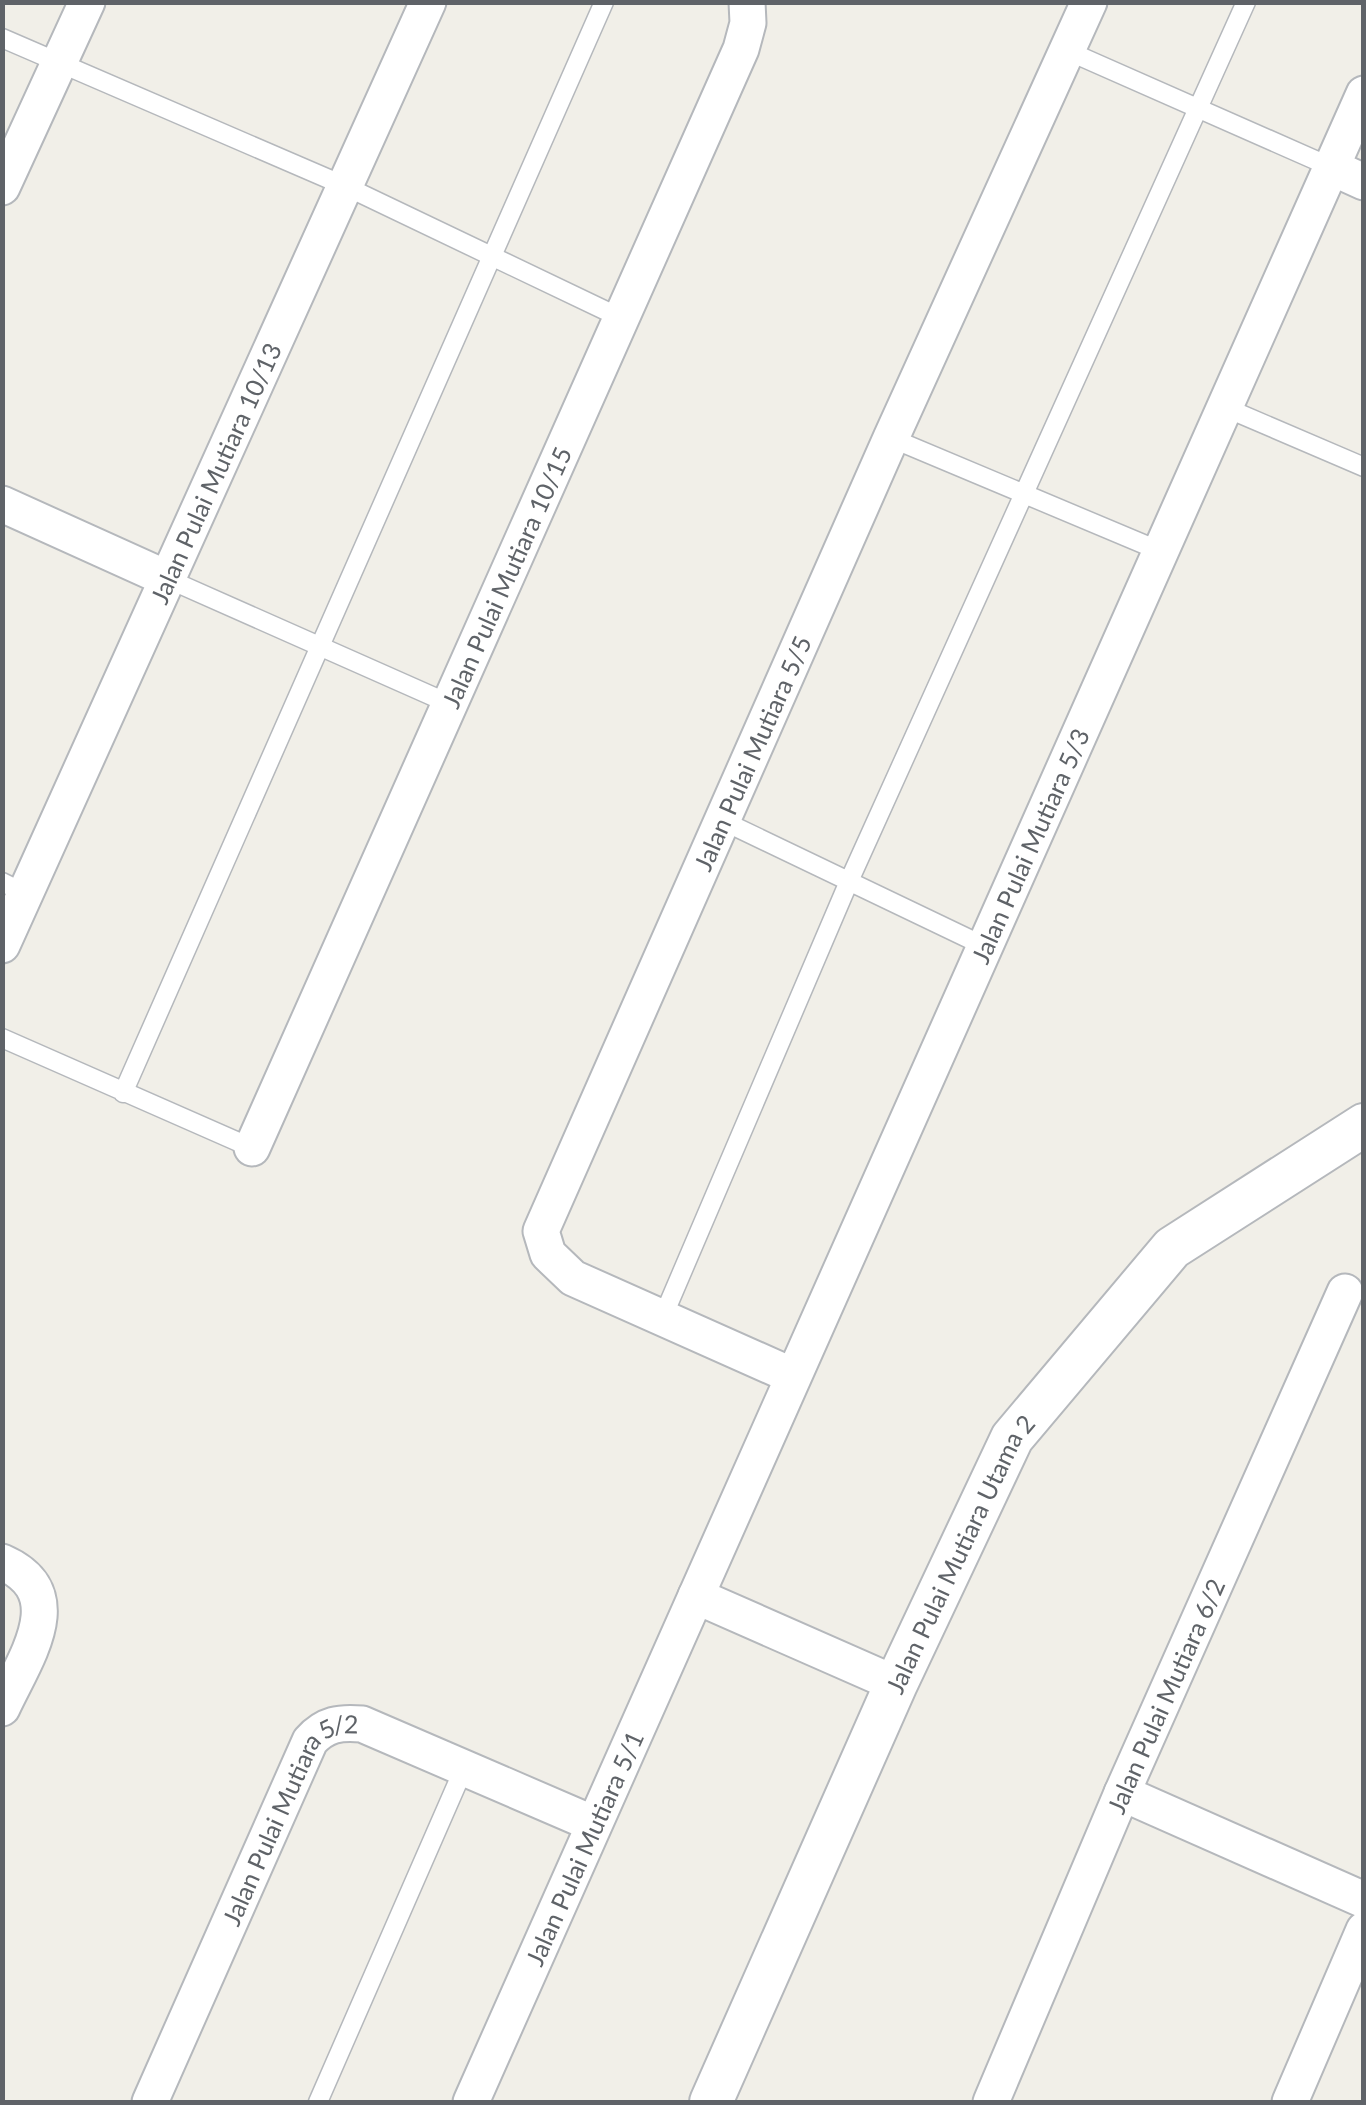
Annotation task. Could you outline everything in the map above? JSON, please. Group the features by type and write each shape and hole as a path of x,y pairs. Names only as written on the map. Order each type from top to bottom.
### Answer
{"street":[{"path":"2,187 87,2"},
{"name":"Jalan Pulai Mutiara 10/13","path":"2,945 14,888 168,579 428,2"},
{"name":"Jalan Pulai Mutiara 10/15","path":"252,1148 742,50 748,23 747,2"},
{"name":"Jalan Pulai Mutiara 5/5","path":"794,1376 572,1278 548,1254 542,1231 891,438 1089,2"},
{"name":"Jalan Pulai Mutiara 5/3","path":"696,1596 1364,94"},
{"path":"1331,167 1364,182"},
{"path":"2,504 168,579"},
{"name":"Jalan Pulai Mutiara Utama 2","path":"711,2102 896,1684 1012,1438 1172,1248 1364,1125"},
{"name":"Jalan Pulai Mutiara 6/2","path":"991,2102 1122,1793 1345,1292"},
{"path":"2,1562 22,1570 40,1594 38,1630 2,1708"},
{"path":"696,1596 896,1684"},
{"name":"Jalan Pulai Mutiara 5/1","path":"470,2102 696,1596"},
{"name":"Jalan Pulai Mutiara 5/2","path":"150,2102 310,1742 320,1730 340,1722 362,1724 594,1824"},
{"path":"1122,1793 1364,1900"},
{"path":"1290,2102 1364,1930"}],"lane":[{"path":"123,1094 604,2"},
{"path":"662,1318 850,879 1246,2"},
{"path":"2,38 346,186 621,318"},
{"path":"1068,50 1331,167"},
{"path":"1224,407 1361,460"},
{"path":"891,438 1160,551"},
{"path":"168,579 450,704"},
{"path":"721,820 984,946"},
{"path":"2,1038 252,1148"},
{"path":"318,2102 464,1768"}]}
